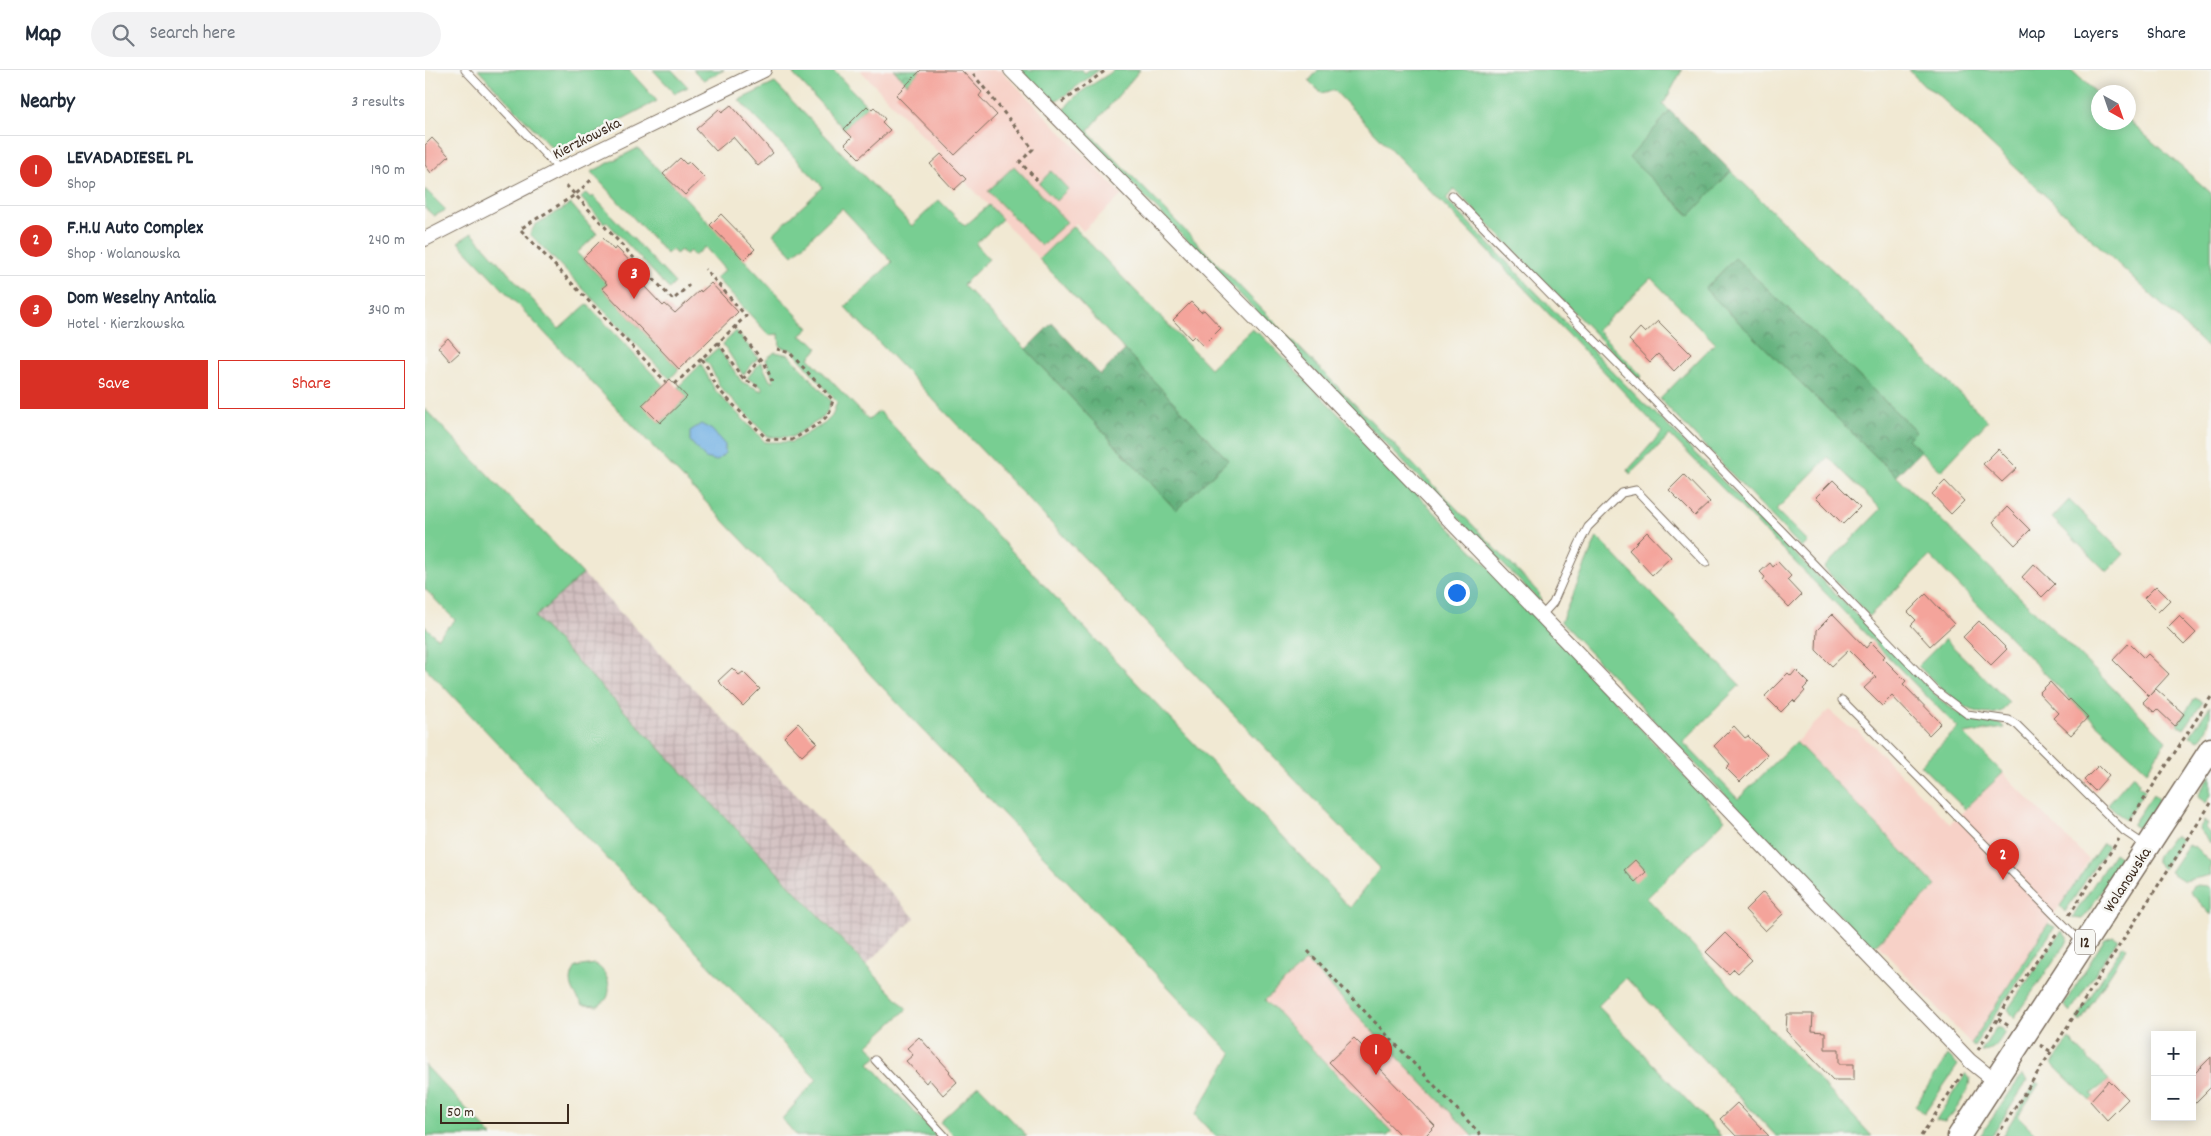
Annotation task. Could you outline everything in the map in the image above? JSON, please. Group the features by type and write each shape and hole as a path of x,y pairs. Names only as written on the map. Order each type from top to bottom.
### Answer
{"main road":[{"name":"Wolanowska","path":"1959,1136 2211,749"}],"street":[{"name":"Kierzkowska","path":"425,239 559,170 764,70"},
{"path":"1011,70 1257,320 1964,1054 1995,1082"}],"lane":[{"path":"465,70 559,170"},
{"path":"1451,196 1776,525 1935,690 1967,714 2009,720 2017,725 2124,831 2147,846"},
{"path":"1541,615 1553,603 1588,527 1622,493 1636,490 1706,563"},
{"path":"1842,700 2084,945"},
{"path":"875,1060 945,1136"}],"path":[{"path":"1052,113 1069,96 1106,70"},
{"path":"973,74 1033,149 1020,162 1037,180"},
{"path":"591,180 575,195 520,229 666,382"},
{"path":"566,185 673,300 689,285"},
{"path":"675,384 746,316 705,269"},
{"path":"735,326 761,358 772,381"},
{"path":"718,342 743,379 761,388"},
{"path":"701,359 717,388 767,439 792,440 821,422 829,414 833,400 791,353 777,349"},
{"path":"743,379 761,358"},
{"path":"1997,1136 2211,803"},
{"path":"1308,951 1483,1136"}],"shaded area":[{"path":"860,70 1001,70 1122,195 1083,231 1076,223 1039,259"},
{"path":"583,574 915,918 866,965 535,617"},
{"path":"1829,710 1849,727 1857,730 1950,824 2003,773 2089,860 1971,1044 1876,943 1936,886 1796,742"},
{"path":"1306,961 1473,1136 1395,1136 1265,1000"}],"green space":[{"path":"478,70 629,70 657,101 557,153"},
{"path":"653,70 672,70 688,87 675,93"},
{"path":"693,70 724,70 704,80"},
{"path":"802,70 833,70 867,106 844,129 793,74"},
{"path":"894,70 921,70 907,84"},
{"path":"1020,70 1082,70 1085,73 1089,70 1099,70 1053,102"},
{"path":"1114,70 1140,70 1088,131 1539,593 1541,603 1065,115 1064,111 1073,98"},
{"path":"1318,70 1682,70 1663,105 1670,111 1630,158 1689,215 1731,171 1988,421 1941,471 1908,439 1916,431 1735,258 1705,289 2166,740 2147,771 2070,699 1930,556 1869,616 1824,568 1881,509 1828,457 1776,510 1808,542 1802,548 1660,399 1715,343 1651,278 1597,330 1642,376 1639,379 1454,189 1446,199 1645,405 1945,704 1969,719 2001,724 2004,728 1964,734 2003,773 1965,809 1920,765 1958,728 1670,435 1630,474 1628,470 1662,432 1334,90 1321,93 1309,81"},
{"path":"1909,70 2071,70 2091,88 2091,130 2136,130 2136,127 2211,193 2211,351 1935,92 1924,86"},
{"path":"775,83 912,226 939,200 965,226 989,205 1002,219 976,244 989,259 963,285 1026,349 1176,510 1228,460 1039,259 1073,226 1210,368 1251,329 1261,335 1550,630 1725,820 1647,898 1872,1136 1776,1136 1626,978 1598,1006 1721,1136 1473,1136 1306,961 1265,1000 1392,1132 1387,1136 1215,1136 1195,1115 1232,1054 458,242 472,233 559,329 587,304 663,385 643,405 660,423 687,397 678,387 701,364 715,390 765,442 792,442 824,424 832,416 837,402 792,350 780,347 779,334 769,335 716,278 725,270 705,247 694,256 690,251 685,255 681,250 676,254 672,249 667,254 591,172 638,148 809,328 800,336 811,341 818,348 809,358 869,420 879,411 1350,908 1380,868 845,307 892,262 842,208 793,255 773,234 823,187 739,100"},
{"path":"1670,111 1731,171 1690,215 1629,158"},
{"path":"1014,166 1067,222 1041,246 988,191"},
{"path":"1051,171 1068,189 1056,201 1039,184"},
{"path":"425,189 446,210 434,216 425,208"},
{"path":"586,193 591,198 593,196 675,283 669,289 606,221 604,223 581,198"},
{"path":"571,204 597,234 577,253 607,284 602,288 679,369 670,379 530,234 535,225"},
{"path":"1735,258 1916,431 1908,439 1921,451 1896,476 1705,289"},
{"path":"1052,323 1100,375 1125,350 1228,460 1176,510 1026,349"},
{"path":"736,331 758,358 743,375 723,344"},
{"path":"718,348 742,382 762,391 762,387 747,378 761,362 770,381 774,381 766,359 775,352 789,355 831,401 827,412 821,419 792,437 768,437 720,387 710,366 704,360"},
{"path":"425,409 583,574 535,617 907,1009 868,1045 878,1056 869,1063 937,1136 797,1136 782,1119 817,1079 425,667 425,626 437,638 455,620 425,589"},
{"path":"2069,500 2124,554 2107,572 2052,518"},
{"path":"1597,537 1740,685 1683,742 1738,799 1796,742 1936,886 1871,949 1561,622"},
{"path":"1945,639 2009,702 2002,711 1990,714 1967,708 1945,692 1918,666"},
{"path":"2195,698 2203,702 2184,729 2177,725"},
{"path":"2210,706 2210,715 2205,732 2199,740 2190,736"},
{"path":"2133,775 2139,783 2138,786 2145,790 2125,820 2108,804"},
{"path":"2211,775 2211,795 2206,803 2198,797"},
{"path":"2153,794 2158,799 2158,802 2144,825 2137,828 2132,825"},
{"path":"2204,821 2208,824 2205,828 2211,835 2211,844 2199,829"},
{"path":"2175,836 2182,839 2163,869 2156,862 2156,858 2170,839"},
{"path":"2103,843 2108,846 2065,912 2060,906"},
{"path":"2188,845 2194,846 2211,863 2209,871 2211,875 2184,881 2170,872"},
{"path":"2114,853 2122,859 2086,915 2082,919 2072,918"},
{"path":"2197,885 2208,886 2211,889 2211,915 2190,892 2192,887"},
{"path":"2048,924 2055,927 1974,1046 1971,1044"},
{"path":"2062,931 2068,939 2066,944 2014,1018 2008,1009"},
{"path":"2113,936 2118,939 2070,1012 2064,1005 2065,1003 2102,943 2105,939"},
{"path":"2123,945 2127,948 2080,1022 2077,1018"},
{"path":"594,964 605,973 609,993 606,999 598,1006 583,1005 572,987 571,977 576,967"},
{"path":"1996,1028 2000,1028 2005,1032 2000,1040 1990,1050 1981,1051"},
{"path":"2069,1039 2109,1080 2091,1094 2094,1097 2090,1101 2052,1064"},
{"path":"1948,1055 1958,1065 1924,1114 1915,1106"},
{"path":"425,1065 492,1136 425,1136"},
{"path":"1966,1073 1970,1079 1961,1102 1945,1122 1936,1120"},
{"path":"2022,1075 2028,1080 1992,1136 1980,1136"},
{"path":"2036,1082 2039,1084 2018,1116 2035,1133 2032,1136 2002,1136"},
{"path":"979,1086 1027,1136 954,1136 940,1122"}],"water":[{"path":"701,424 712,430 725,445 725,453 717,461 705,458 690,441 690,431"}],"building":[{"path":"921,70 961,70 982,92 979,96 997,115 955,155 896,95"},
{"path":"731,105 773,153 758,166 733,137 716,151 696,129 719,109 722,112"},
{"path":"867,106 871,110 874,107 885,119 882,122 890,130 859,158 845,144 852,137 844,129"},
{"path":"432,138 449,156 431,173 425,165 425,145"},
{"path":"941,154 966,179 954,190 930,164"},
{"path":"680,158 686,164 689,162 704,177 685,195 663,174"},
{"path":"721,214 755,249 744,260 710,225"},
{"path":"603,238 614,250 616,247 648,280 643,285 663,306 665,304 675,313 700,290 701,292 711,283 738,312 679,369 602,288 607,284 583,258"},
{"path":"1191,302 1201,312 1204,310 1221,328 1203,346 1194,336 1191,339 1173,320"},
{"path":"1658,321 1691,354 1674,371 1658,354 1650,362 1629,340 1640,328 1645,333"},
{"path":"448,338 460,352 450,361 438,347"},
{"path":"670,379 687,397 660,423 642,405"},
{"path":"1998,449 2017,468 2002,482 1983,464"},
{"path":"1684,475 1710,502 1695,516 1669,490"},
{"path":"1833,480 1860,507 1843,524 1816,497"},
{"path":"1945,481 1964,501 1951,514 1932,494"},
{"path":"2007,507 2030,530 2015,545 1993,522"},
{"path":"1647,532 1671,557 1652,575 1629,550"},
{"path":"1778,562 1791,576 1787,580 1801,595 1789,607 1763,580 1765,577 1760,572 1770,563 1773,567"},
{"path":"2034,564 2055,584 2042,597 2022,577"},
{"path":"2156,586 2170,600 2158,612 2144,598"},
{"path":"1926,594 1954,624 1930,646 1911,625 1916,620 1908,612"},
{"path":"1833,614 1866,648 1871,642 1885,656 1883,658 1906,681 1903,684 1941,723 1929,735 1892,696 1882,706 1864,688 1876,677 1849,650 1832,666 1816,650 1817,630"},
{"path":"2179,616 2196,633 2184,645 2167,628"},
{"path":"1979,621 2007,649 1991,665 1963,637"},
{"path":"2129,643 2144,658 2148,654 2169,674 2149,696 2113,660"},
{"path":"732,668 739,675 743,672 760,689 743,706 718,681"},
{"path":"1796,670 1809,683 1803,689 1805,691 1795,702 1793,700 1781,712 1765,696 1788,673 1791,676"},
{"path":"2050,682 2068,701 2070,699 2088,717 2071,735 2053,718 2058,713 2039,693"},
{"path":"2156,689 2184,714 2175,726 2157,709 2154,712 2143,702"},
{"path":"798,723 817,742 802,756 784,737"},
{"path":"1734,726 1745,738 1748,736 1767,755 1740,782 1726,768 1730,764 1714,746"},
{"path":"2099,765 2109,775 2095,791 2084,780"},
{"path":"1635,860 1646,872 1635,882 1624,870"},
{"path":"1763,892 1783,914 1765,931 1745,910"},
{"path":"1725,933 1752,960 1738,973 1734,969 1729,974 1706,952"},
{"path":"1787,1014 1813,1014 1812,1031 1825,1032 1825,1049 1839,1049 1839,1064 1854,1064 1854,1080 1833,1080 1786,1031"},
{"path":"919,1037 950,1071 957,1082 943,1095 929,1079 926,1083 906,1061 913,1055 907,1048"},
{"path":"1354,1038 1379,1063 1376,1065 1435,1126 1425,1136 1401,1136 1329,1062"},
{"path":"2211,1057 2211,1087 2196,1102 2196,1076 2196,1072"},
{"path":"2109,1080 2128,1099 2107,1120 2090,1101"},
{"path":"1737,1103 1769,1136 1736,1136 1720,1119"}],"place":[{"name":"Dom Weselny Antalia","path":"634,299"},
{"name":"F.H.U Auto Complex","path":"2003,880"},
{"name":"LEVADADIESEL PL","path":"1376,1075"}]}
